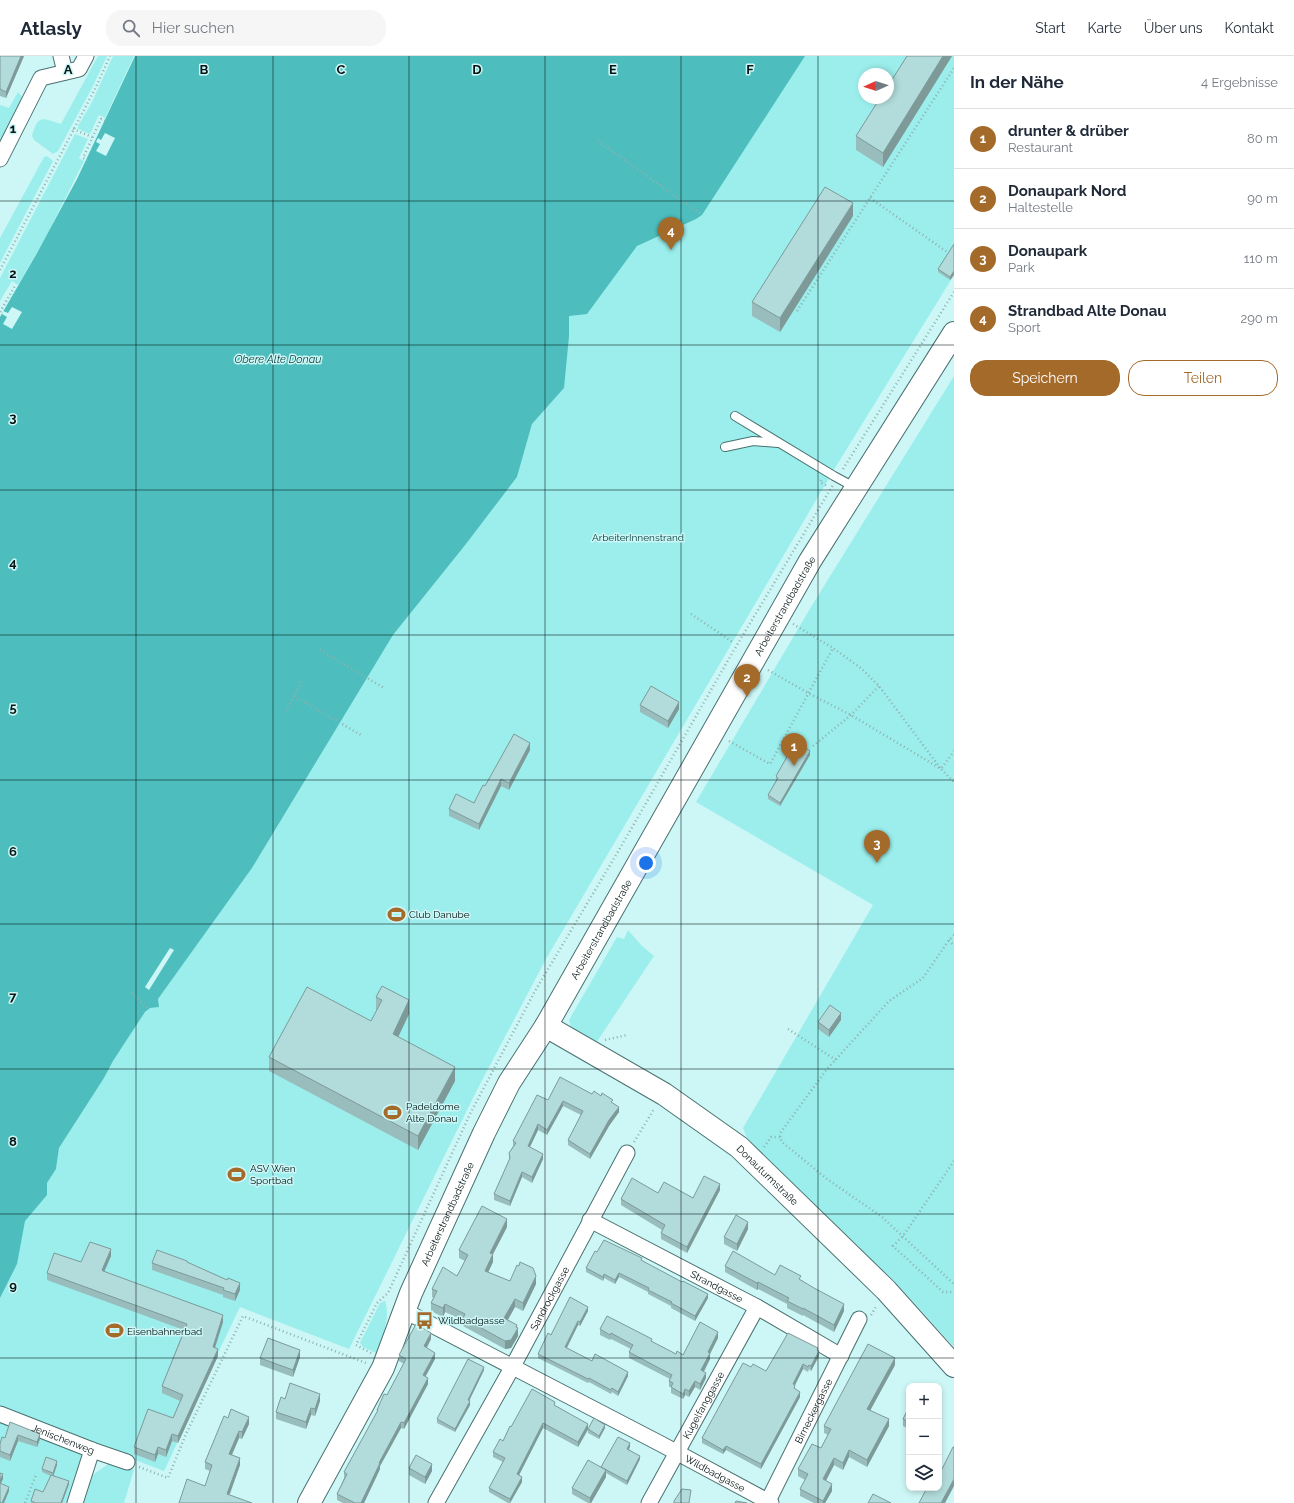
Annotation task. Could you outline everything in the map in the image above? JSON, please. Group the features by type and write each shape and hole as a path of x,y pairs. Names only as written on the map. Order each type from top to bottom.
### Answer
{"main road":[{"name":"Arbeiterstrandbadstraße","path":"309,1503 383,1368 404,1311 474,1155 509,1083 546,1026 810,562 954,333"},
{"name":"Donauturmstraße","path":"546,1026 664,1094 739,1147 886,1290 954,1366"}],"street":[{"path":"61,56 65,72"},
{"path":"0,159 41,78 79,69 86,56"},
{"name":"Sandrockgasse","path":"436,1503 627,1153"},
{"name":"Strandgasse","path":"590,1220 757,1307 841,1356"},
{"name":"Kugelfanggasse","path":"649,1503 757,1307"},
{"name":"Wildbadgasse","path":"404,1311 677,1452 768,1502"},
{"name":"Birneckergasse","path":"768,1502 859,1319"},
{"name":"Jenischenweg","path":"0,1414 127,1462"},
{"path":"75,1503 92,1450"}],"lane":[{"path":"735,416 856,488"},
{"path":"725,447 753,441 779,443"}],"path":[{"path":"0,270 96,87 110,56"},
{"path":"797,311 954,68"},
{"path":"88,160 83,158 101,119 107,122"},
{"path":"73,130 92,137"},
{"path":"598,141 702,215"},
{"path":"870,198 950,254"},
{"path":"1,312 15,286"},
{"path":"377,1356 356,1345 377,1303 388,1294 470,1114 535,991 619,850 738,643 837,478 954,292"},
{"path":"691,614 734,643"},
{"path":"779,616 833,648 862,669 879,686 941,769 954,782"},
{"path":"729,741 770,764 833,648"},
{"path":"320,650 384,688"},
{"path":"770,671 808,693 851,714 941,769"},
{"path":"286,711 302,681"},
{"path":"813,746 851,714 879,686"},
{"path":"294,696 361,735"},
{"path":"941,769 954,751"},
{"path":"954,935 923,978 889,1001 836,1060 781,1132 780,1137 782,1142 827,1179 882,1217 954,1284"},
{"path":"949,940 954,946"},
{"path":"132,994 148,1010"},
{"path":"788,1029 836,1060"},
{"path":"627,1153 664,1094"},
{"path":"954,1161 903,1236 893,1246 943,1292 954,1292"},
{"path":"127,1462 168,1478 186,1434 243,1316 372,1366"},
{"path":"25,1503 36,1475"}],"green space":[{"path":"98,56 107,56 93,86 58,151 53,154 34,140 32,136 34,129 39,121 42,120 61,124"},
{"path":"113,56 134,56 105,118 99,115 90,134 78,129 78,126 92,102"},
{"name":"ArbeiterInnenstrand","path":"447,56 954,56 954,275 835,468 546,959 477,1090 349,1349 240,1307 164,1471 0,1408 0,1211 47,1195 47,1183 56,1169 59,1148 145,1012 150,1008 158,1006 158,999 252,868 393,635 466,544 517,477 532,424 564,388"},
{"path":"18,92 27,103 6,137 0,142 0,105 9,108"},
{"path":"75,134 88,139 79,158 84,161 47,235 18,285 12,281 0,301 0,278"},
{"path":"47,156 53,161 0,263 0,238 44,157"},
{"path":"954,376 954,1347 895,1282 748,1140 743,1128 873,905 696,802 811,607"},
{"path":"628,930 641,945 654,956 596,1043 571,1028 569,1020 617,937 624,939"},
{"path":"385,1301 387,1307 386,1321 383,1335 376,1353 363,1347 360,1343 380,1303"},
{"path":"0,1418 86,1451 70,1503 0,1503"},
{"path":"111,1462 134,1470 124,1503 80,1503 87,1479"}],"water":[{"name":"Obere Alte Donau","path":"135,56 805,56 702,215 637,246 587,314 569,316 569,336 564,388 532,424 517,477 466,544 393,635 252,868 158,999 159,1007 150,1008 145,1012 113,1061 104,1078 59,1148 56,1169 47,1183 47,1195 25,1221 17,1264 0,1298 0,317 77,179"}],"pier":[{"path":"105,133 115,138 106,156 96,151 100,144 96,142 98,138 101,140"},
{"path":"12,307 22,312 12,329 3,324 7,317 2,314 3,311 8,313"},
{"path":"170,948 174,950 149,990 145,987"}],"building":[{"path":"0,56 21,56 6,92 0,89"},
{"path":"907,56 943,56 883,153 856,136 876,104 894,104 894,77"},
{"path":"825,187 853,203 780,318 752,302"},
{"path":"954,244 954,271 950,277 938,269"},
{"path":"651,686 679,702 668,721 640,705"},
{"path":"514,734 530,743 509,783 501,779 479,824 449,809 456,794 474,803 483,785 485,786"},
{"path":"796,741 810,751 780,803 768,795 778,778 776,776"},
{"name":"Padeldome Alte Donau","path":"382,986 409,1000 393,1034 455,1067 418,1136 269,1057 307,987 371,1021 382,1000 376,997"},
{"path":"830,1005 841,1013 829,1030 818,1022"},
{"path":"560,1077 592,1094 594,1091 601,1096 602,1093 613,1100 611,1102 619,1107 609,1120 590,1154 568,1140 583,1111 563,1101 547,1130 538,1124 528,1146 543,1154 532,1177 522,1172 510,1201 494,1194 510,1158 509,1153 516,1143 513,1141 537,1095 548,1100"},
{"path":"704,1176 720,1184 687,1247 661,1233 665,1225 621,1199 632,1178 658,1193 664,1182 693,1198"},
{"path":"482,1206 507,1219 490,1253 493,1254 485,1271 510,1281 517,1265 519,1266 520,1262 533,1268 536,1276 523,1303 515,1299 504,1318 517,1325 516,1327 518,1328 511,1340 505,1341 463,1318 465,1314 445,1304 443,1308 431,1303 437,1291 432,1289 443,1267 457,1276 468,1255 459,1250"},
{"path":"736,1215 748,1222 737,1244 724,1237"},
{"path":"604,1240 642,1258 641,1260 708,1294 695,1316 648,1290 649,1288 619,1273 615,1280 604,1274 603,1277 586,1268 595,1251 597,1252"},
{"path":"90,1242 111,1249 102,1270 103,1271 223,1315 213,1347 218,1349 178,1436 172,1434 166,1450 158,1447 155,1455 134,1447 148,1409 173,1418 183,1395 162,1386 187,1324 47,1273 54,1253 81,1262"},
{"path":"157,1250 187,1261 227,1280 228,1278 240,1283 235,1294 223,1290 224,1288 152,1263"},
{"path":"733,1251 775,1275 780,1265 801,1276 799,1279 844,1304 834,1325 787,1301 789,1298 725,1266"},
{"path":"570,1297 588,1307 580,1322 578,1321 565,1347 592,1361 595,1354 628,1372 618,1392 538,1354 548,1333 551,1335"},
{"path":"607,1316 652,1339 651,1341 676,1354 677,1351 683,1355 700,1322 718,1332 708,1352 710,1353 701,1370 706,1373 700,1384 695,1381 689,1391 685,1389 683,1394 671,1387 673,1383 669,1381 672,1375 629,1352 633,1345 600,1329"},
{"path":"416,1324 431,1333 424,1346 435,1353 423,1375 428,1378 404,1423 401,1422 379,1463 361,1503 355,1503 337,1494 347,1474 344,1472 378,1410 384,1394 387,1395 406,1359 399,1355"},
{"path":"788,1333 818,1348 817,1350 819,1351 811,1366 809,1365 808,1367 803,1364 793,1384 795,1385 794,1388 800,1392 761,1464 726,1446 723,1450 702,1438 743,1363 751,1367 753,1364 766,1371"},
{"path":"268,1338 300,1350 293,1370 260,1358"},
{"path":"868,1344 895,1358 867,1409 889,1419 867,1460 849,1450 843,1463 834,1458 823,1479 832,1484 823,1501 800,1489 808,1474 798,1469 812,1444 821,1448 831,1429 824,1426"},
{"path":"468,1359 484,1367 468,1400 470,1401 455,1429 437,1419"},
{"path":"290,1383 320,1394 315,1409 311,1408 306,1422 276,1412 281,1397 285,1399"},
{"path":"532,1389 555,1402 554,1405 588,1424 578,1442 543,1423 517,1474 522,1477 510,1499 489,1488 505,1458 493,1452 500,1439 503,1441"},
{"path":"231,1409 249,1417 242,1432 239,1431 229,1454 240,1458 227,1494 252,1503 179,1503 187,1479 205,1486 212,1465 205,1462 224,1416 228,1418"},
{"path":"906,1413 906,1420 903,1419"},
{"path":"594,1418 605,1425 599,1436 588,1429"},
{"path":"10,1422 40,1434 37,1442 18,1435 10,1455 0,1451 2,1437 5,1438"},
{"path":"618,1437 630,1443 627,1449 640,1456 627,1481 601,1467"},
{"path":"954,1447 954,1479 941,1503 919,1503 925,1491 942,1491 942,1469"},
{"path":"416,1455 432,1464 425,1477 409,1468"},
{"path":"46,1457 57,1461 53,1473 42,1469"},
{"path":"588,1460 606,1470 590,1498 572,1488"},
{"path":"0,1473 3,1474 0,1480"},
{"path":"51,1475 69,1481 61,1503 36,1503 31,1501 35,1489 43,1492"},
{"path":"0,1483 9,1487 2,1503 0,1503"},
{"path":"682,1489 691,1490 689,1503 674,1503 674,1501"},
{"path":"873,1494 891,1503 868,1503"},
{"path":"736,1501 747,1503 735,1503"}],"place":[{"name":"Strandbad Alte Donau","path":"671,250"},
{"name":"Donaupark Nord","path":"747,697"},
{"name":"drunter & drüber","path":"794,766"},
{"name":"Donaupark","path":"877,863"},
{"name":"Club Danube","path":"396,914"},
{"name":"Padeldome Alte Donau","path":"393,1112"},
{"name":"ASV Wien Sportbad","path":"237,1174"},
{"name":"Wildbadgasse","path":"425,1320"},
{"name":"Eisenbahnerbad","path":"114,1331"}]}
